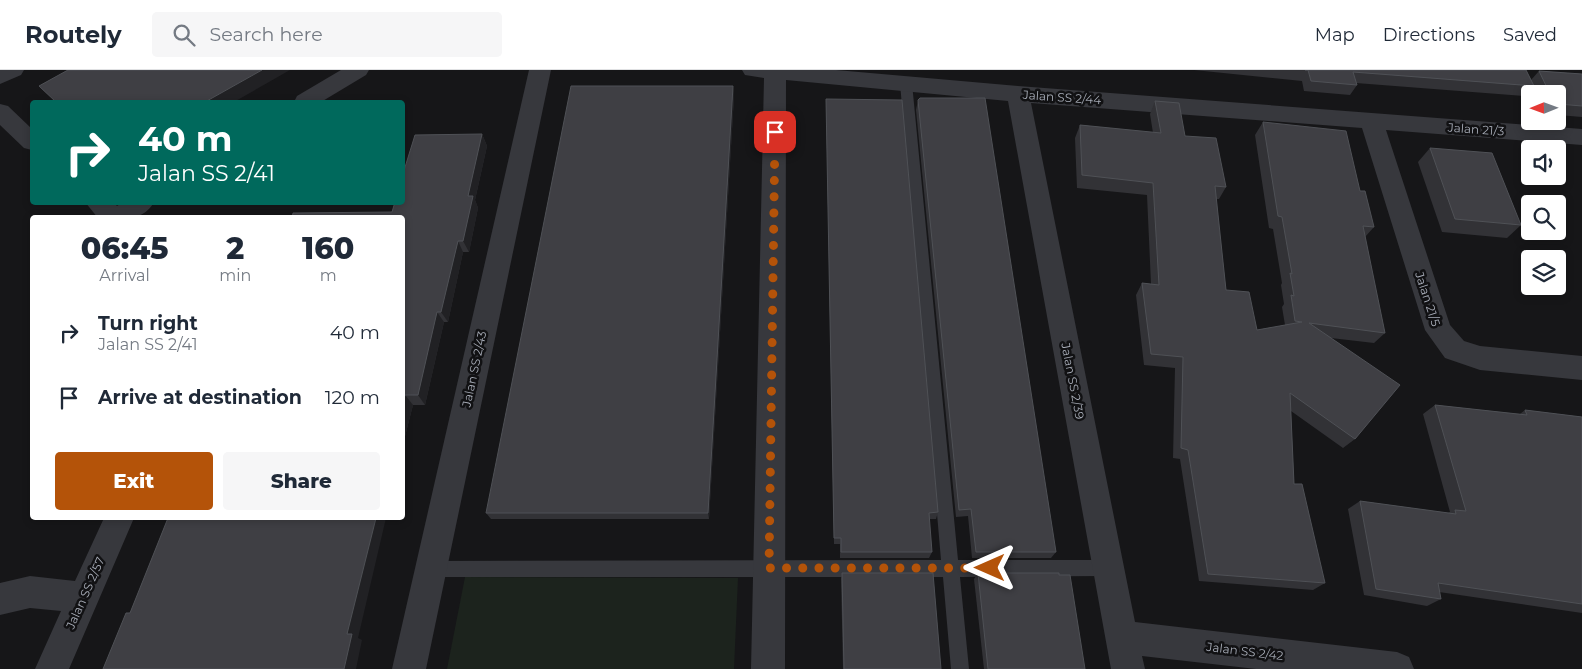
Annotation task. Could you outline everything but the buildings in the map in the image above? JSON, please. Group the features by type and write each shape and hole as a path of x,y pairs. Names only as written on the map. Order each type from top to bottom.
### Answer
{"street":[{"path":"0,76 13,70"},
{"path":"308,100 358,70"},
{"name":"Jalan SS 2/43","path":"409,669 540,70"},
{"path":"764,71 769,568 768,669"},
{"name":"Jalan SS 2/44","path":"764,71 1018,94 1371,120"},
{"name":"Jalan SS 2/39","path":"1018,94 1128,669"},
{"path":"0,112 30,140"},
{"name":"Jalan 21/3","path":"1371,120 1582,137"},
{"name":"Jalan 21/5","path":"1371,120 1438,330 1455,350 1480,358 1582,368"},
{"path":"100,205 111,215"},
{"path":"123,215 138,205"},
{"name":"Jalan SS 2/57","path":"52,669 118,520"},
{"path":"0,599 30,592 82,598"},
{"name":"Jalan SS 2/42","path":"1122,637 1397,669"}],"lane":[{"path":"906,83 960,669"},
{"path":"431,569 1108,568"}],"shaded area":[{"path":"465,577 738,578 734,669 447,669"}],"route":[{"path":"775,132 769,568 990,568"}]}
